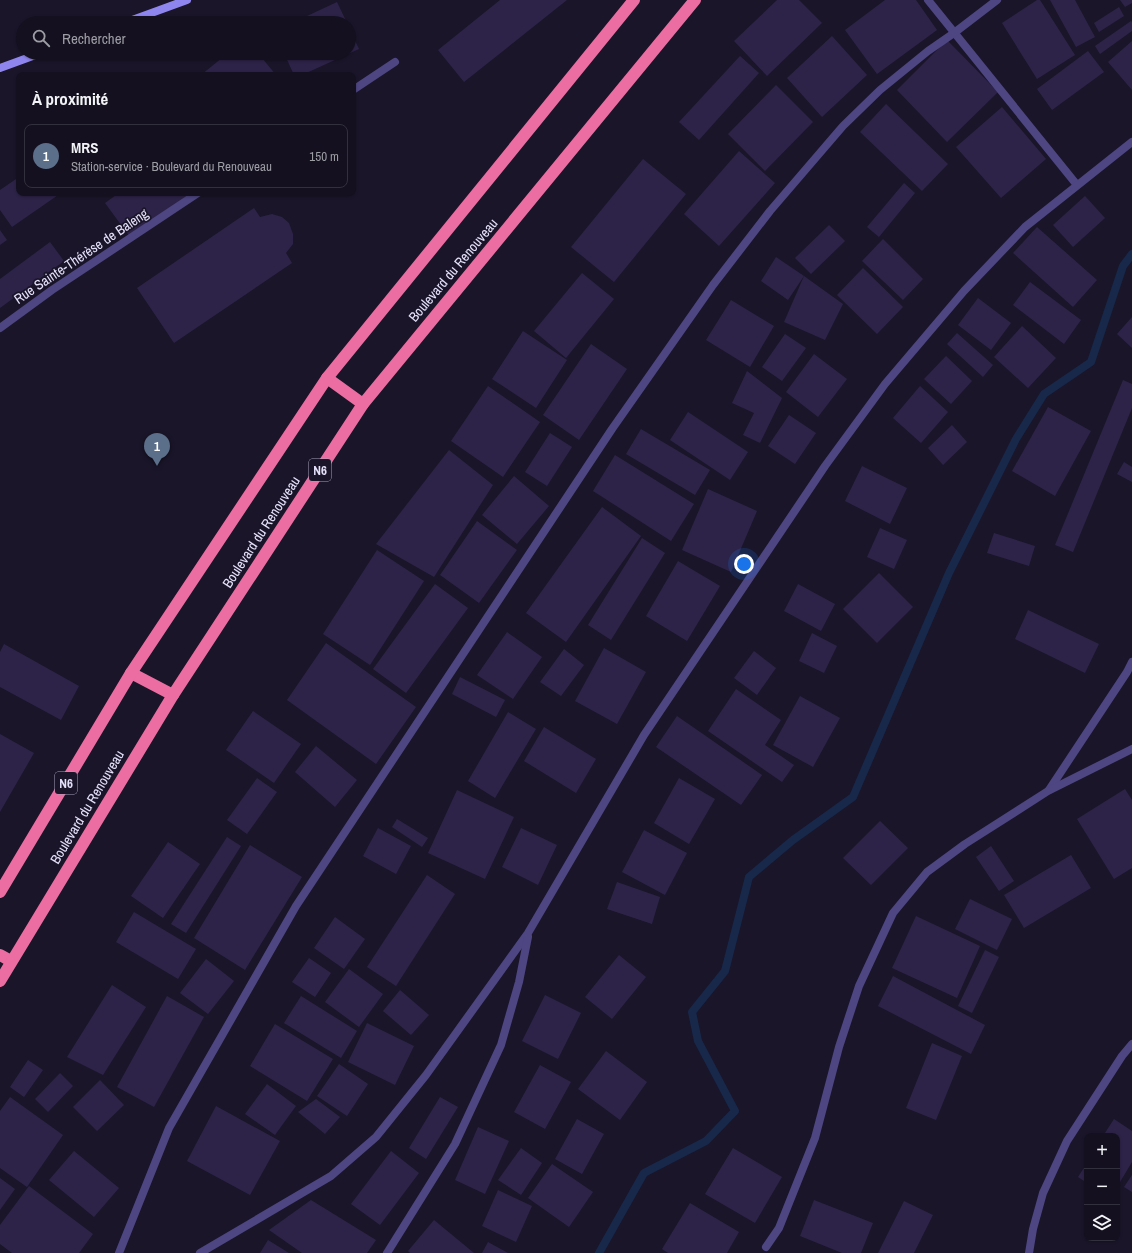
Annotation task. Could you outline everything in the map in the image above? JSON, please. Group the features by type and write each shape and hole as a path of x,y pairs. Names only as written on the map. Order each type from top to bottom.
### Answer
{"highway":[{"name":"N6","path":"0,892 131,673 327,378 634,0"},
{"name":"Boulevard du Renouveau","path":"0,981 173,695 363,404 695,0"},
{"path":"327,378 363,404"},
{"path":"131,673 173,695"},
{"path":"0,955 11,961"}],"street":[{"path":"143,16 187,0"},
{"path":"928,0 1077,185"},
{"path":"119,1253 169,1128 296,906 612,429 712,285 770,211 843,126 880,90 928,51 997,0"},
{"path":"0,68 22,60"},
{"path":"356,88 395,62"},
{"path":"200,1253 331,1176 376,1137 426,1075 528,933 644,736 829,460 885,384 964,291 1025,228 1132,142"},
{"name":"Rue Sainte-Thérèse de Baleng","path":"0,328 59,286 194,196"},
{"path":"1048,791 1127,672 1132,662"},
{"path":"766,1247 779,1228 812,1145 839,1047 859,986 893,913 927,872 965,844 1048,791 1132,749"},
{"path":"387,1253 455,1144 501,1045 519,982 528,933"},
{"path":"1030,1253 1033,1228 1042,1193 1067,1142 1122,1056 1132,1044"}],"building":[{"path":"500,0 567,0 464,82 438,50"},
{"path":"777,0 799,0 822,23 767,76 734,41"},
{"path":"885,0 916,0 937,30 877,74 845,30"},
{"path":"1037,0 1040,0 1075,55 1037,79 1002,23"},
{"path":"1050,0 1075,0 1095,37 1076,47"},
{"path":"1120,0 1132,0 1132,3 1125,7"},
{"path":"337,2 344,16 307,16"},
{"path":"1119,7 1124,16 1099,32 1094,23"},
{"path":"1131,21 1132,31 1100,54 1095,46"},
{"path":"832,36 867,75 822,117 787,78"},
{"path":"947,40 998,92 947,142 897,90"},
{"path":"1132,41 1132,90 1108,62"},
{"path":"356,43 359,49 356,50"},
{"path":"1088,51 1104,72 1052,110 1037,89"},
{"path":"740,56 759,73 699,140 679,122"},
{"path":"219,60 264,60 274,72 205,72"},
{"path":"287,60 335,60 309,72 293,72"},
{"path":"776,85 813,122 765,171 728,134"},
{"path":"886,104 948,164 922,191 860,132"},
{"path":"1002,107 1046,159 1001,198 956,147"},
{"path":"739,151 775,183 719,246 684,214"},
{"path":"643,159 686,194 614,282 571,247"},
{"path":"16,179 16,196 57,196 12,227 0,210 0,190"},
{"path":"904,183 915,193 879,237 867,227"},
{"path":"115,196 187,196 130,237 105,203"},
{"path":"1085,196 1105,218 1073,247 1053,225"},
{"path":"254,208 260,217 272,214 282,217 289,223 293,234 293,244 286,253 292,263 174,343 137,288"},
{"path":"829,225 845,241 811,274 795,258"},
{"path":"1037,227 1097,280 1073,307 1013,253"},
{"path":"0,230 7,240 0,245"},
{"path":"883,239 923,279 903,300 862,261"},
{"path":"50,242 64,261 0,308 0,279"},
{"path":"776,257 804,276 788,300 761,281"},
{"path":"863,268 903,307 877,334 837,295"},
{"path":"582,273 614,299 566,358 534,331"},
{"path":"804,276 843,304 825,340 784,322"},
{"path":"1030,282 1081,320 1064,344 1013,305"},
{"path":"978,298 1011,323 991,350 958,325"},
{"path":"731,300 774,326 750,367 706,340"},
{"path":"1132,317 1132,348 1117,334"},
{"path":"1022,326 1056,358 1028,388 994,357"},
{"path":"523,331 567,360 536,408 492,379"},
{"path":"957,333 993,365 983,377 947,344"},
{"path":"785,334 806,348 782,381 762,367"},
{"path":"591,344 627,369 579,440 543,415"},
{"path":"814,354 847,379 818,417 786,392"},
{"path":"946,356 972,381 951,404 924,379"},
{"path":"747,371 782,398 760,443 743,435 754,413 732,403"},
{"path":"1123,380 1132,384 1132,408 1073,552 1055,545"},
{"path":"488,386 540,422 503,477 451,441"},
{"path":"920,386 948,412 921,443 893,418"},
{"path":"1048,407 1091,431 1055,496 1012,471"},
{"path":"688,412 748,452 730,480 670,440"},
{"path":"789,415 816,433 795,464 768,446"},
{"path":"952,425 967,442 943,465 928,448"},
{"path":"641,429 710,470 695,495 626,454"},
{"path":"550,433 572,447 547,486 525,472"},
{"path":"449,450 493,485 434,577 376,544"},
{"path":"615,455 694,504 671,541 593,491"},
{"path":"1124,462 1132,467 1132,482 1117,474"},
{"path":"862,466 907,488 890,524 845,501"},
{"path":"514,476 549,506 517,544 482,515"},
{"path":"708,489 757,511 731,572 682,550"},
{"path":"602,507 641,536 566,642 526,613"},
{"path":"477,521 517,550 479,603 440,575"},
{"path":"880,528 907,540 894,569 867,557"},
{"path":"994,533 1035,546 1029,566 987,553"},
{"path":"642,538 665,553 611,640 588,625"},
{"path":"377,550 424,581 370,665 323,634"},
{"path":"678,561 720,586 687,641 646,616"},
{"path":"879,573 913,607 877,643 843,609"},
{"path":"435,584 468,608 406,693 373,669"},
{"path":"798,584 835,604 821,631 784,611"},
{"path":"1028,610 1099,644 1085,673 1015,639"},
{"path":"507,632 542,657 513,699 477,675"},
{"path":"812,633 837,646 824,673 799,661"},
{"path":"326,643 416,707 376,764 287,700"},
{"path":"4,644 79,686 61,720 0,687 0,652"},
{"path":"604,648 646,672 617,724 575,701"},
{"path":"564,649 584,665 561,696 540,682"},
{"path":"754,651 776,668 757,695 734,678"},
{"path":"460,677 505,700 496,717 452,694"},
{"path":"736,689 781,720 765,745 794,765 782,782 708,731"},
{"path":"800,696 840,718 813,767 773,745"},
{"path":"253,711 301,744 274,783 226,750"},
{"path":"508,712 536,729 495,798 468,781"},
{"path":"677,716 762,775 741,805 656,747"},
{"path":"544,727 596,759 576,793 524,761"},
{"path":"0,734 34,753 0,812"},
{"path":"316,746 357,780 335,807 295,772"},
{"path":"257,778 277,792 247,834 227,820"},
{"path":"679,778 715,799 689,844 654,823"},
{"path":"1125,789 1132,800 1132,868 1114,879 1077,819"},
{"path":"457,790 514,817 485,879 428,853"},
{"path":"397,819 428,838 422,847 392,827"},
{"path":"880,821 908,848 871,885 843,858"},
{"path":"378,828 411,846 396,874 363,856"},
{"path":"521,828 557,845 538,885 502,867"},
{"path":"644,830 687,853 665,895 622,872"},
{"path":"227,837 241,846 186,933 171,924"},
{"path":"168,842 200,864 163,918 131,896"},
{"path":"250,845 302,877 245,970 194,938"},
{"path":"991,846 1014,881 999,891 976,857"},
{"path":"1071,855 1091,888 1024,928 1004,895"},
{"path":"427,875 455,894 396,986 367,967"},
{"path":"617,882 660,897 652,924 607,909"},
{"path":"970,899 1012,919 997,950 955,929"},
{"path":"134,912 196,949 178,979 116,942"},
{"path":"916,916 980,946 957,998 892,968"},
{"path":"335,917 365,939 344,969 314,948"},
{"path":"985,950 999,957 972,1013 958,1006"},
{"path":"619,955 646,977 612,1019 585,997"},
{"path":"309,958 331,973 315,997 292,982"},
{"path":"206,959 234,981 208,1014 180,993"},
{"path":"349,969 383,994 359,1027 325,1002"},
{"path":"893,976 985,1025 971,1054 878,1006"},
{"path":"112,985 146,1007 103,1075 67,1057"},
{"path":"400,990 429,1015 411,1035 383,1011"},
{"path":"545,995 581,1013 558,1059 522,1041"},
{"path":"167,996 204,1017 154,1107 117,1087"},
{"path":"301,996 357,1031 341,1058 284,1023"},
{"path":"367,1023 414,1046 395,1085 348,1062"},
{"path":"275,1024 333,1059 307,1101 250,1066"},
{"path":"932,1043 962,1056 936,1120 906,1108"},
{"path":"606,1051 647,1082 620,1120 578,1089"},
{"path":"28,1060 43,1070 24,1097 10,1087"},
{"path":"339,1064 368,1084 347,1116 317,1096"},
{"path":"540,1065 571,1082 545,1129 514,1112"},
{"path":"60,1073 73,1086 48,1112 35,1099"},
{"path":"100,1080 124,1105 97,1131 73,1107"},
{"path":"267,1084 296,1106 275,1135 245,1114"},
{"path":"10,1097 63,1135 27,1187 0,1168 0,1111"},
{"path":"440,1097 458,1107 426,1159 409,1148"},
{"path":"316,1099 340,1117 325,1134 298,1112"},
{"path":"216,1106 280,1141 250,1195 187,1161"},
{"path":"577,1119 604,1134 582,1174 555,1159"},
{"path":"1114,1119 1132,1131 1132,1162 1120,1182 1120,1133 1105,1133"},
{"path":"478,1127 509,1141 485,1194 455,1180"},
{"path":"521,1148 542,1163 521,1195 498,1180"},
{"path":"733,1148 782,1177 755,1223 705,1194"},
{"path":"74,1151 119,1188 94,1217 49,1180"},
{"path":"391,1151 419,1173 380,1225 351,1204"},
{"path":"552,1164 593,1192 569,1227 528,1198"},
{"path":"1084,1168 1084,1181 1078,1177"},
{"path":"1132,1175 1132,1192 1124,1187"},
{"path":"0,1178 15,1189 0,1210"},
{"path":"29,1186 93,1234 79,1253 12,1253 0,1244 0,1225"},
{"path":"498,1190 532,1206 516,1242 482,1226"},
{"path":"311,1200 376,1240 367,1253 302,1253 269,1230"},
{"path":"814,1200 873,1223 861,1253 842,1253 800,1236"},
{"path":"904,1201 933,1215 914,1253 878,1253"},
{"path":"690,1203 739,1232 727,1253 668,1253 662,1249"},
{"path":"434,1220 474,1253 410,1253 408,1251"},
{"path":"268,1240 289,1253 260,1253"},
{"path":"488,1242 508,1253 482,1253"}],"waterway":[{"path":"599,1253 644,1173 706,1141 735,1111 698,1041 692,1012 725,971 749,877 793,840 853,797 949,573 1016,439 1044,394 1091,362 1123,266 1132,254"}],"place":[{"name":"MRS","path":"157,466"}]}
